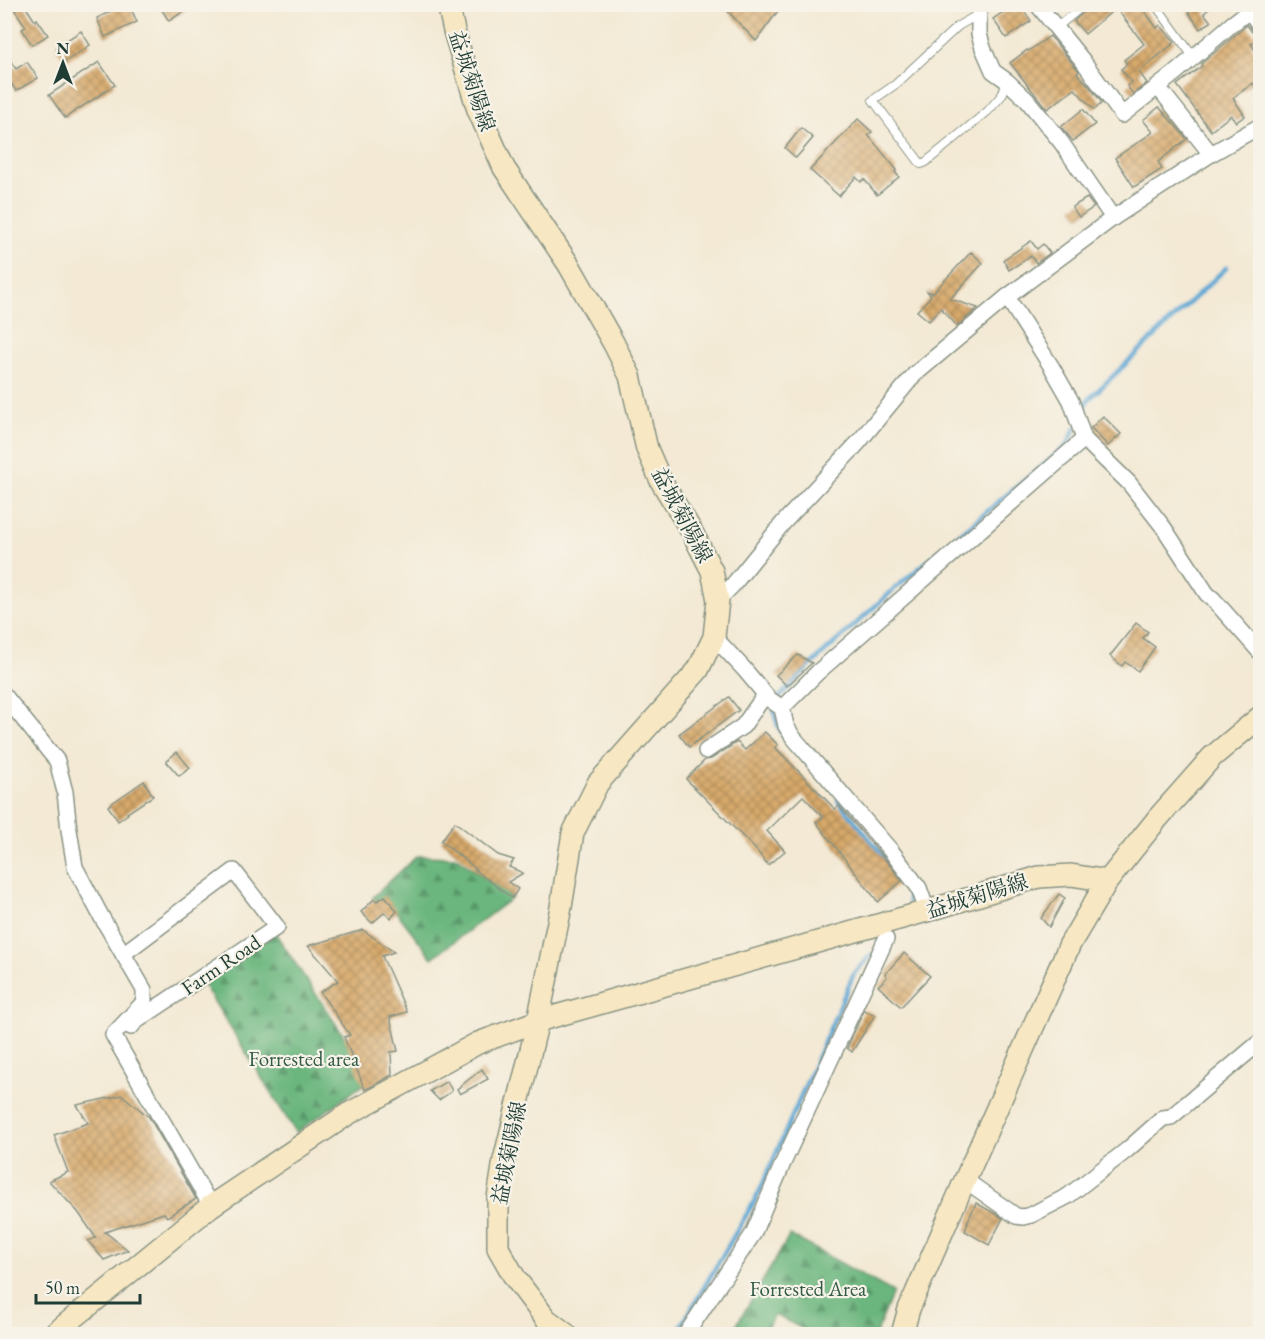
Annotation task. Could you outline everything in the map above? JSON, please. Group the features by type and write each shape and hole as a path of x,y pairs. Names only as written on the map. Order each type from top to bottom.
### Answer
{"main road":[{"name":"益城菊陽線","path":"448,4 454,32 478,110 504,168 569,265 630,376 647,449 662,481 712,571 718,600 714,637 698,670 598,783 573,833 538,1021 504,1160 498,1198 498,1248 515,1278 546,1319 566,1335"},
{"path":"902,1335 909,1309 1070,944 1106,883 1158,819 1212,757 1260,717"},
{"name":"益城菊陽線","path":"538,1021 1039,877 1071,875 1102,880 1106,883"},
{"path":"54,1335 211,1206 348,1114 477,1043 538,1021"}],"street":[{"path":"1037,4 1083,61 1122,115 1232,24 1254,16"},
{"path":"980,9 982,48 993,71 1027,100 1061,141 1113,218"},
{"path":"1158,87 1210,154"},
{"path":"718,600 783,523 858,443 914,375 1007,297 1113,218 1210,154 1260,126"},
{"path":"1007,297 1071,401 1084,439 1129,483 1164,528 1207,594 1260,652"},
{"path":"782,708 818,672 1084,439"},
{"path":"714,637 765,695 782,708 786,726 793,737 892,852 919,888 927,911"},
{"path":"4,695 57,761 65,792 75,867 144,990 144,1002 113,1035 211,1206"},
{"path":"706,751 743,726 765,695"},
{"name":"Farm Road","path":"121,1048 126,1033 135,1022 277,927 234,871 123,954"},
{"path":"686,1335 753,1234 783,1163 886,939"},
{"path":"965,1180 1016,1216 1031,1215 1068,1196 1163,1118 1171,1117 1260,1042"}],"lane":[{"path":"1056,28 1085,4"},
{"path":"1155,4 1194,57"},
{"path":"980,9 958,26 896,84 873,100 921,164 988,111 1002,95 1007,81"}],"green space":[{"path":"417,856 457,857 512,898 432,958 385,897 377,901 373,897"},
{"name":"Forrested area","path":"275,933 372,1078 296,1133 203,984"},
{"name":"Forrested Area","path":"790,1235 893,1292 876,1334 813,1334 775,1315 763,1334 731,1334"}],"building":[{"path":"11,4 24,4 48,35 32,45 22,29 26,27"},
{"path":"129,4 137,22 105,37 97,18"},
{"path":"158,4 195,4 169,21"},
{"path":"721,4 783,4 756,41"},
{"path":"1015,4 1027,4 1028,8 1024,11 1031,21 1006,38 993,19"},
{"path":"1092,4 1139,4 1157,28 1160,25 1175,42 1139,72 1147,83 1133,94 1127,86 1132,82 1121,69 1127,64 1124,60 1144,44 1116,8 1085,34 1074,21"},
{"path":"1183,4 1215,4 1204,13 1211,22 1200,29"},
{"path":"1247,25 1260,37 1251,44 1260,58 1260,95 1253,83 1233,98 1245,116 1236,122 1231,115 1211,131 1177,85 1202,66 1201,64"},
{"path":"81,31 90,45 65,62 56,47"},
{"path":"1050,36 1102,103 1094,110 1075,89 1047,109 1010,63"},
{"path":"4,51 16,69 27,62 38,78 16,91 4,73"},
{"path":"99,62 115,85 65,118 49,95"},
{"path":"1159,107 1187,139 1158,162 1162,169 1134,187 1115,158 1153,132 1143,120"},
{"path":"1083,109 1095,124 1073,141 1061,127"},
{"path":"858,119 872,132 868,135 897,170 895,172 899,177 877,195 864,179 861,182 856,177 839,196 810,170"},
{"path":"801,128 813,138 796,158 785,148"},
{"path":"1087,198 1094,207 1079,217 1072,207"},
{"path":"1031,241 1037,249 1043,244 1050,253 1036,263 1031,256 1009,270 1003,260"},
{"path":"971,252 983,263 950,299 978,308 957,326 941,308 929,321 917,311 931,296 927,291 933,293"},
{"path":"1103,416 1121,434 1108,446 1091,428"},
{"path":"1136,623 1148,632 1143,638 1155,647 1138,671 1125,662 1122,666 1110,656"},
{"path":"798,655 812,663 787,686 776,675"},
{"path":"729,697 739,710 689,747 679,734"},
{"path":"765,732 778,745 775,747 835,809 839,806 902,881 878,902 816,822 823,817 803,796 767,831 785,851 768,865 686,779 705,760 711,759 737,742 745,750"},
{"path":"177,752 190,768 179,776 166,761"},
{"path":"144,781 153,796 118,821 108,806"},
{"path":"455,822 498,855 514,860 509,867 523,873 508,882 518,889 512,898 441,841"},
{"path":"1059,894 1065,898 1049,927 1041,918"},
{"path":"385,896 397,911 391,918 384,913 372,923 361,912 374,899 377,901"},
{"path":"363,930 394,952 382,956 407,1012 390,1017 398,1051 391,1052 392,1075 365,1090 344,1037 350,1035 320,992 338,981 308,946"},
{"path":"904,953 930,976 901,1007 878,986 887,977 885,974"},
{"path":"864,1010 875,1015 852,1052 847,1048"},
{"path":"482,1069 488,1079 460,1094 457,1089"},
{"path":"447,1081 452,1091 439,1100 430,1091"},
{"path":"122,1095 149,1117 196,1199 167,1217 164,1213 105,1232 128,1250 104,1260 88,1241 96,1238 78,1212 49,1181 68,1172 54,1135 88,1123 77,1105"},
{"path":"976,1203 1003,1218 989,1245 965,1231"}],"waterway":[{"path":"1083,409 1088,400 1226,268"},
{"path":"778,699 803,672 893,590 1068,444 1075,428"},
{"path":"774,709 778,725 786,739"},
{"path":"838,800 907,885 909,902"},
{"path":"677,1334 759,1193 854,973 872,954"}]}
